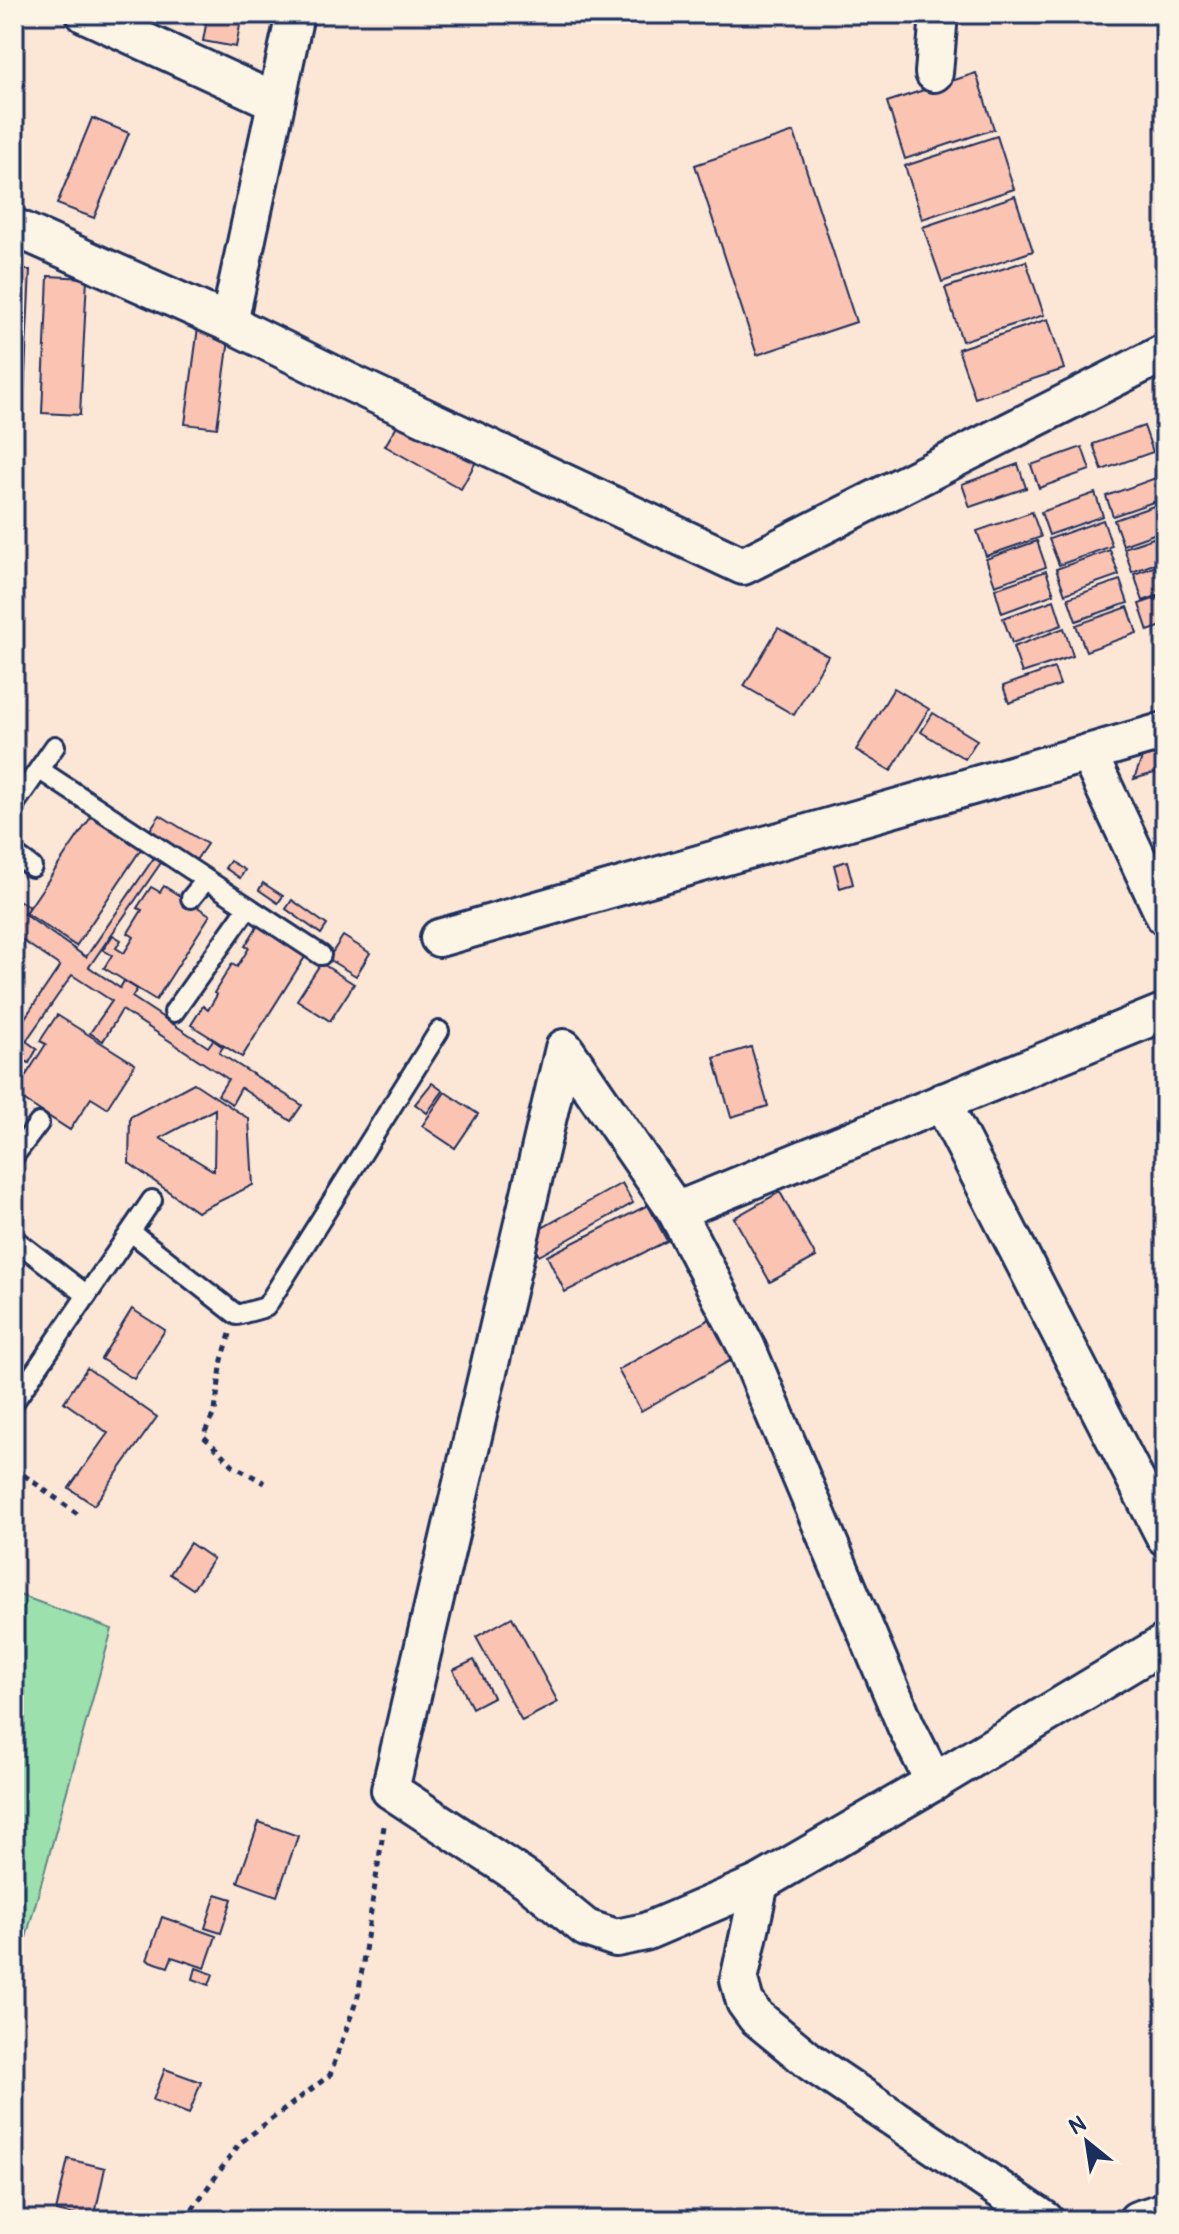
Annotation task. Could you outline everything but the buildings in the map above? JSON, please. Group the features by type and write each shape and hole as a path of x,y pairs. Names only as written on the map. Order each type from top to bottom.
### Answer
{"street":[{"path":"85,14 276,102"},
{"path":"229,323 295,14"},
{"path":"934,73 939,14"},
{"path":"14,227 229,323 743,566 1162,354"},
{"path":"439,938 1165,731"},
{"path":"1088,753 1165,917"},
{"path":"676,1211 1165,1012"},
{"path":"934,1782 906,1726 746,1346 676,1211 564,1048 390,1790 527,1880 586,1928 616,1938 645,1932 760,1883 934,1782 1165,1643"},
{"path":"942,1102 1165,1537"},
{"path":"760,1883 739,1980 745,2002 756,2017 812,2063 1045,2220"},
{"path":"1137,2220 1165,2211"}],"lane":[{"path":"14,805 55,746"},
{"path":"40,770 321,955"},
{"path":"14,854 32,867"},
{"path":"191,898 206,880"},
{"path":"174,1012 248,907"},
{"path":"131,1232 237,1315 266,1307 439,1031"},
{"path":"14,1156 39,1123"},
{"path":"14,1402 152,1200"},
{"path":"14,1239 87,1295"}],"path":[{"path":"237,1315 222,1360 215,1411 203,1436 234,1466 265,1483"},
{"path":"14,1468 79,1515"},
{"path":"187,2220 240,2143 330,2075 358,1996 390,1790"}],"green space":[{"path":"14,1593 112,1629 14,1981"}]}
